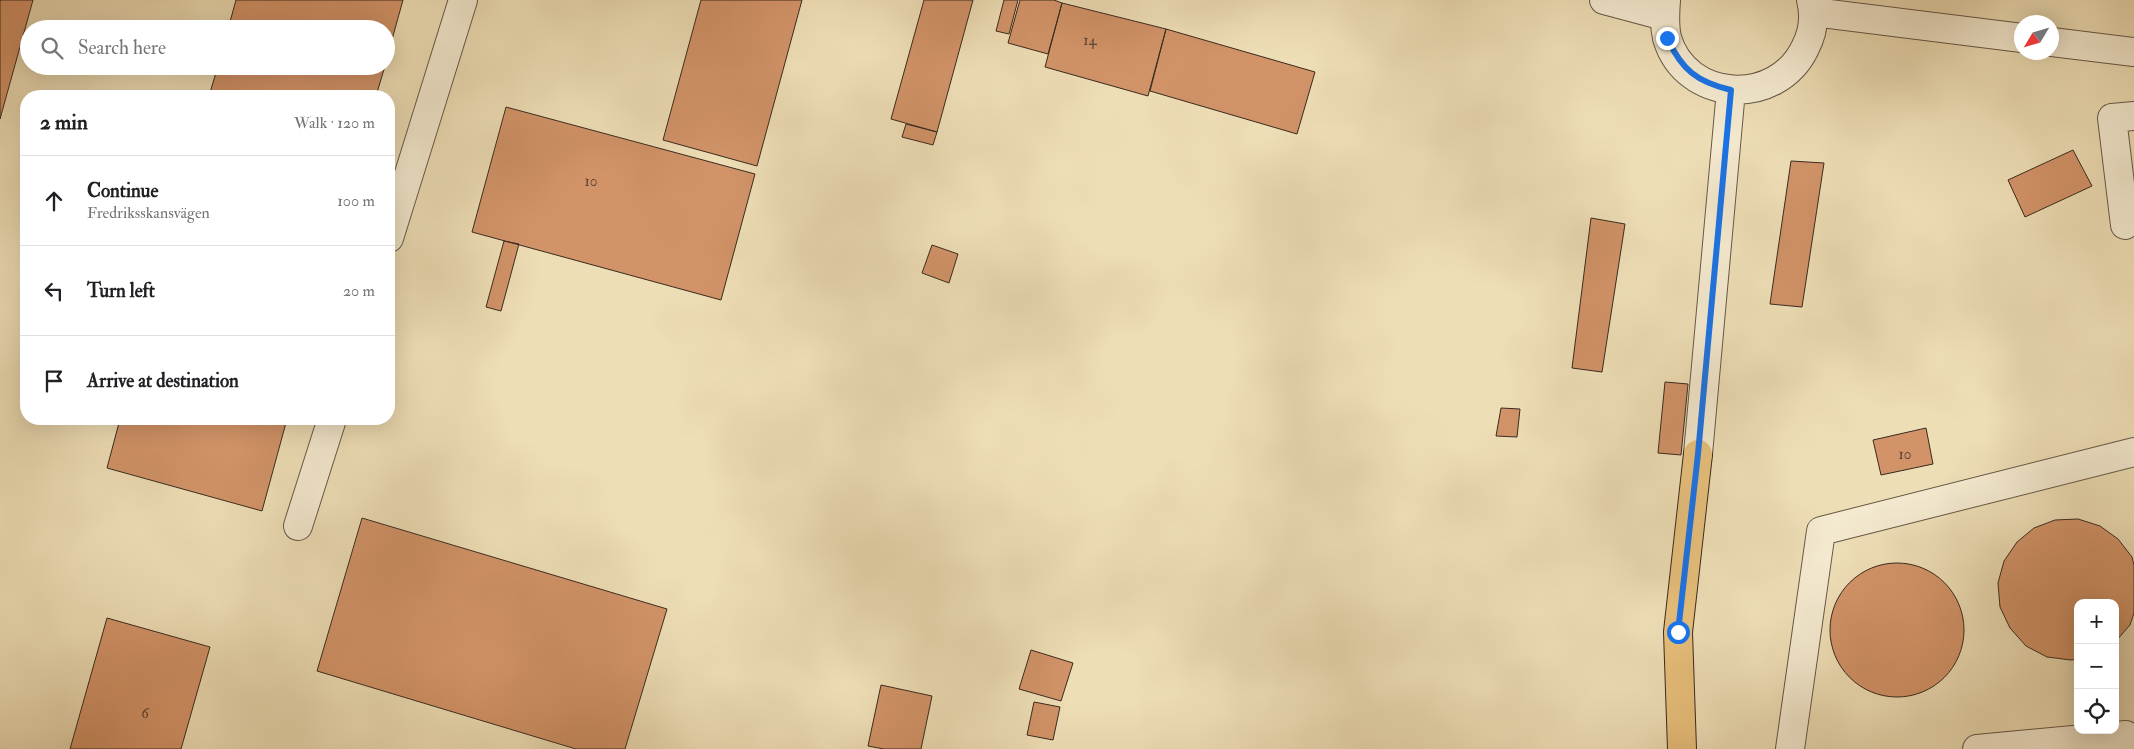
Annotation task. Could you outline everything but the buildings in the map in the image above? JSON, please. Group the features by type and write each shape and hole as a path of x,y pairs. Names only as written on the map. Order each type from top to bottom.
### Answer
{"main road":[{"path":"1682,749 1678,632 1698,454"}],"street":[{"path":"395,219 463,0"},
{"path":"1604,0 1665,8 1667,38 1676,58 1691,74 1710,85 1731,90 1757,89 1781,78 1799,61 1810,37 1812,6 2014,37"},
{"path":"2059,43 2134,52"},
{"path":"1698,454 1731,90"},
{"path":"2125,225 2112,118 2134,116"},
{"path":"298,526 330,425"},
{"path":"1790,749 1821,531 2134,452"},
{"path":"1977,749 2126,735 2131,749"}],"route":[{"path":"1667,38 1676,58 1691,74 1710,85 1731,90 1698,454 1678,632"}]}
